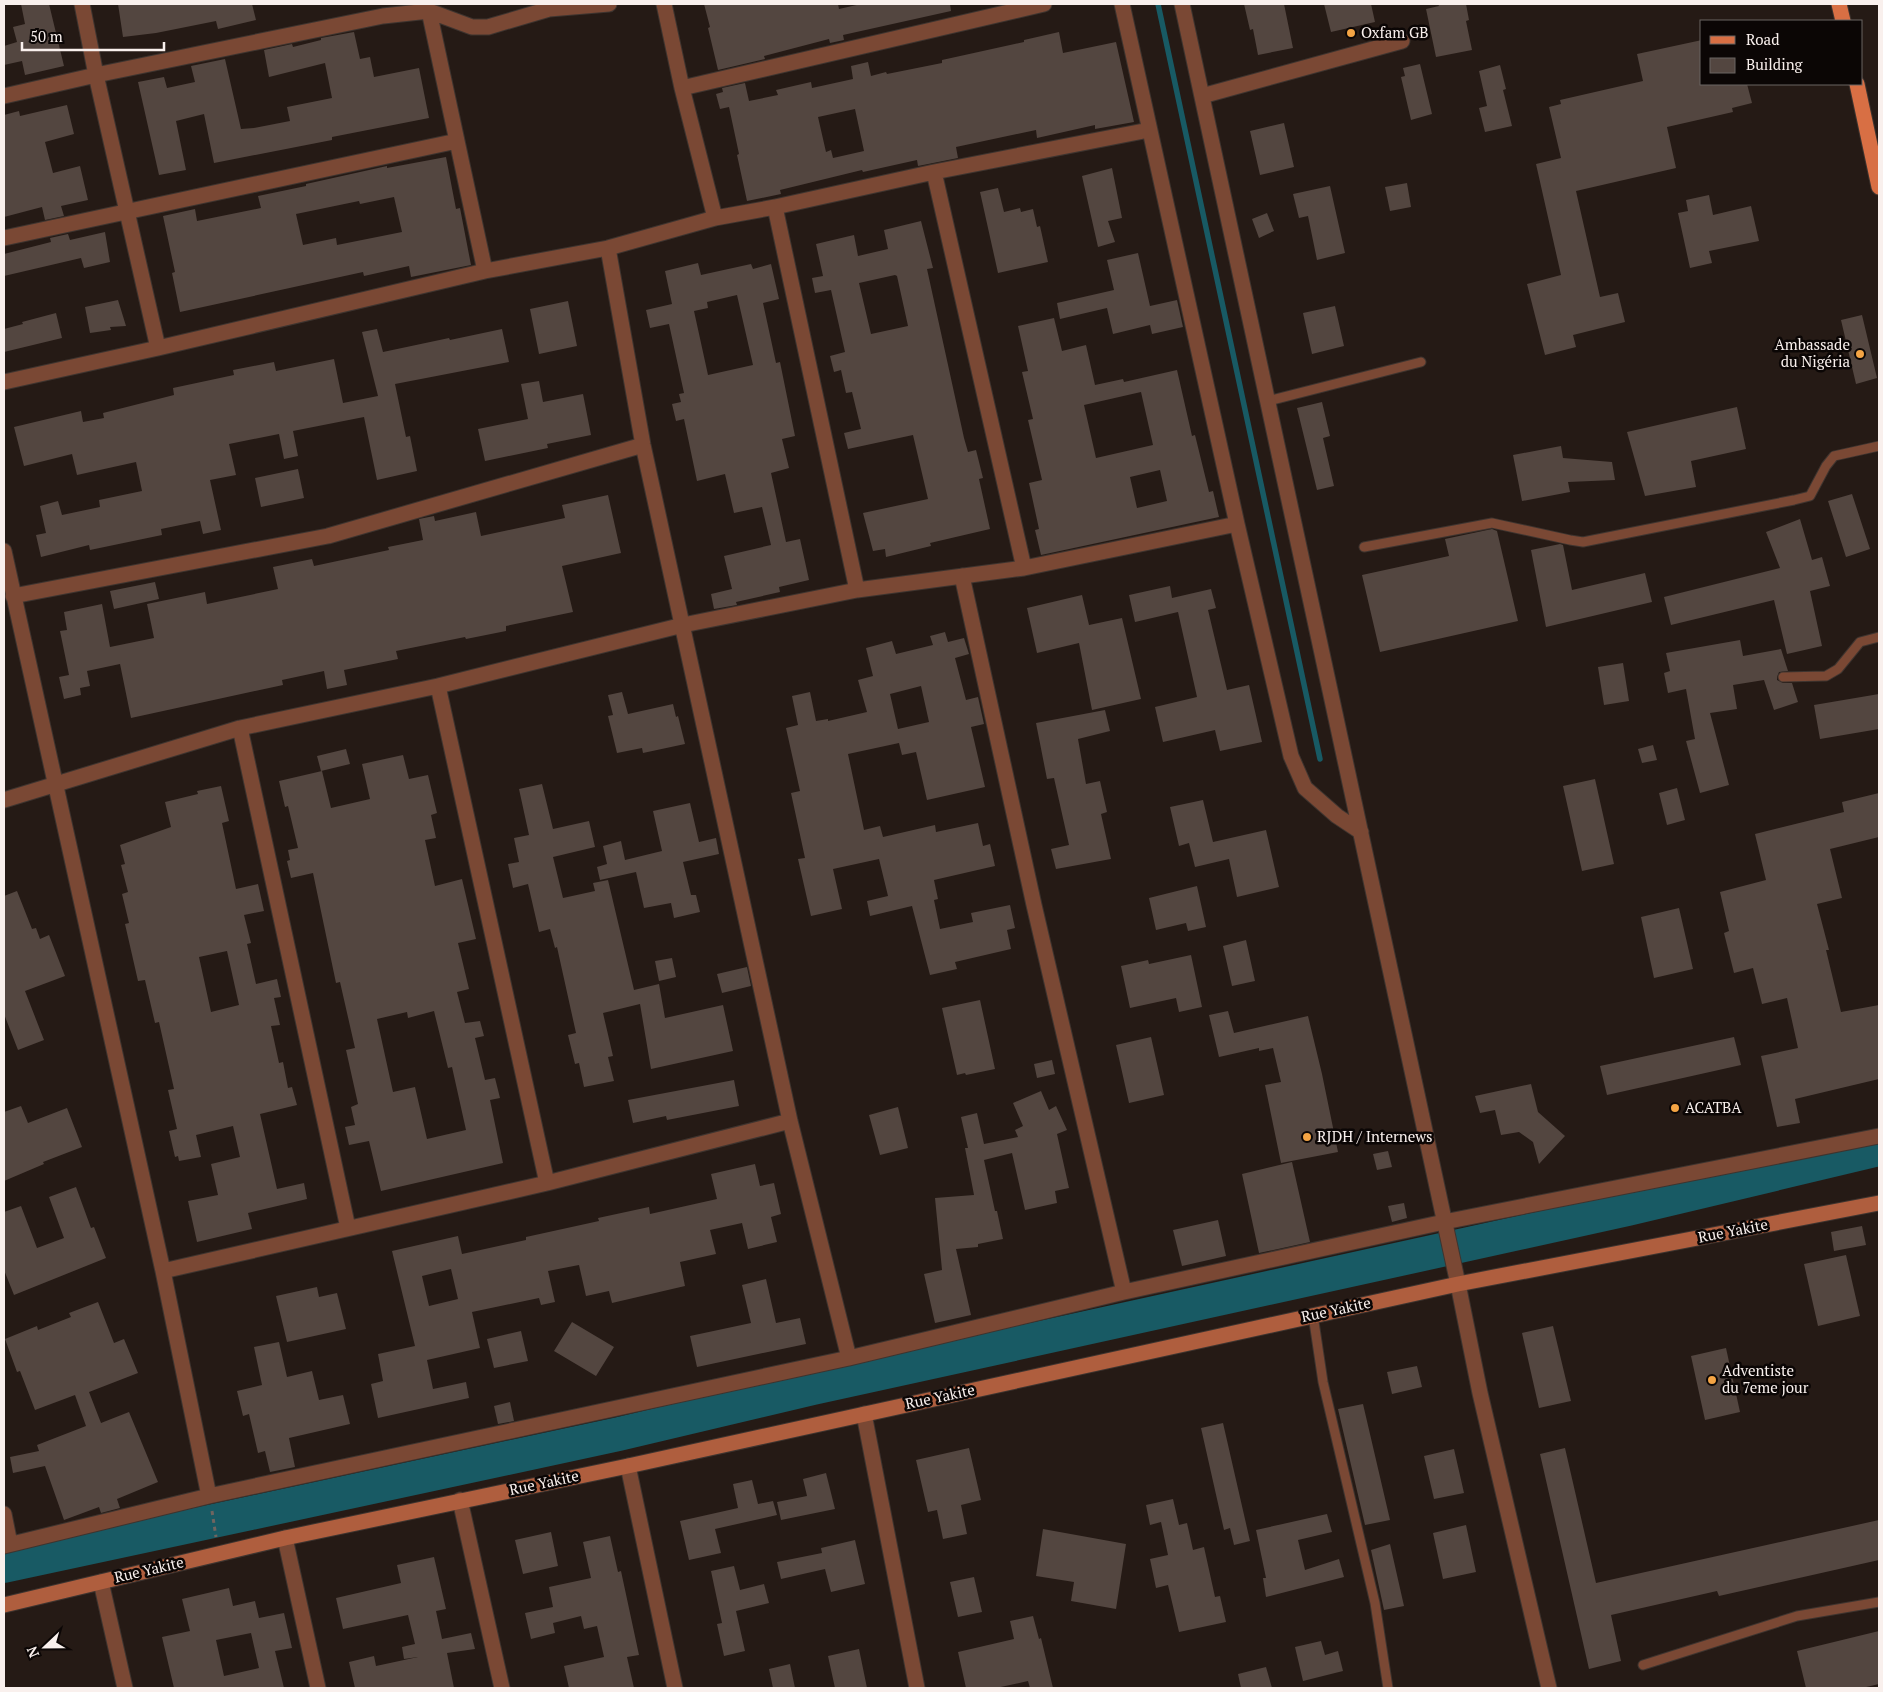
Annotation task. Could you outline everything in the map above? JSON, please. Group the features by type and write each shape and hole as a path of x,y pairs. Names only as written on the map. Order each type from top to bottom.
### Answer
{"main road":[{"path":"1840,4 1843,20"},
{"path":"1857,85 1879,187"},
{"name":"Rue Yakite","path":"4,1605 285,1538 628,1466 1313,1315 1458,1284 1879,1203"}],"street":[{"path":"82,4 96,75 158,348"},
{"path":"4,96 96,75 383,16 429,11 472,28 488,27 549,7 609,4"},
{"path":"664,4 682,88 714,218"},
{"path":"682,88 1044,4"},
{"path":"1122,4 1237,524 1291,756 1305,788 1337,816 1361,832"},
{"path":"1182,4 1480,1393 1549,1688"},
{"path":"429,11 485,271"},
{"path":"1202,96 1402,41"},
{"path":"4,382 485,271 608,248 714,218 1149,130"},
{"path":"4,238 126,210 457,140"},
{"path":"934,172 1024,568"},
{"path":"775,207 857,590"},
{"path":"608,248 643,445 790,1121 849,1358"},
{"path":"14,596 328,536 643,445"},
{"path":"4,800 240,728 438,686 683,625 857,590 1024,568 1237,524"},
{"path":"4,551 163,1271 209,1496"},
{"path":"962,576 1034,905 1124,1292"},
{"path":"438,686 547,1182"},
{"path":"240,728 348,1228"},
{"path":"163,1271 547,1182 790,1121"},
{"path":"4,1514 7,1545 209,1496 849,1358 1124,1292 1444,1222 1879,1136"},
{"path":"864,1414 917,1688"},
{"path":"628,1466 675,1688"},
{"path":"460,1500 502,1688"},
{"path":"285,1538 318,1688"},
{"path":"101,1582 125,1688"}],"lane":[{"path":"1268,401 1421,362"},
{"path":"1364,547 1492,523 1583,542 1810,496 1826,466 1834,456 1879,446"},
{"path":"1783,678 1826,676 1838,669 1860,642 1879,637"},
{"path":"1313,1315 1323,1382 1375,1603 1388,1688"},
{"path":"1643,1665 1797,1616 1879,1602"}],"path":[{"path":"209,1496 219,1554"}],"building":[{"path":"21,4 49,4 64,66 25,75 22,61 4,65 4,46 17,42 13,27 25,24"},
{"path":"118,4 252,4 256,20 218,29 216,21 156,33 123,37"},
{"path":"704,4 838,4 839,9 861,4 950,4 951,11 843,35 844,40 830,43 829,39 764,56 765,59 718,70"},
{"path":"1244,4 1284,4 1293,48 1258,55 1253,29 1250,30"},
{"path":"1324,4 1371,4 1375,22 1331,32"},
{"path":"1438,4 1466,4 1469,20 1466,21 1472,50 1436,57 1426,9 1439,6"},
{"path":"354,32 360,59 370,57 374,77 419,68 429,118 332,137 332,140 214,163 204,114 176,121 186,170 159,175 138,82 164,77 167,88 195,82 191,66 225,59 241,129 290,121 287,107 332,98 325,63 269,77 264,50 292,44 293,47 321,40 321,38"},
{"path":"1059,32 1063,53 1116,42 1134,122 1095,129 1095,125 1037,138 1036,130 956,147 958,158 918,166 917,160 863,172 862,170 780,190 781,194 747,201 729,107 720,109 716,94 723,92 722,88 745,83 749,101 778,95 776,90 811,82 812,88 853,79 851,66 868,62 871,76 886,72 887,74 942,63 942,60 1024,42 1024,40","holes":["855,109 864,151 833,158 831,150 826,152 818,117"]},
{"path":"1700,40 1700,85 1747,85 1752,103 1732,108 1733,112 1667,127 1676,168 1576,191 1600,297 1618,293 1625,322 1573,335 1576,347 1545,355 1527,284 1561,275 1536,164 1561,158 1549,107 1561,104 1560,100 1643,81 1637,54"},
{"path":"1420,64 1432,114 1411,120 1401,77 1405,76 1403,68"},
{"path":"1500,65 1506,89 1503,90 1512,126 1485,132 1479,108 1487,106 1479,71"},
{"path":"67,105 74,134 45,142 53,173 80,166 88,200 61,206 64,216 45,220 42,207 4,217 4,115 19,111 20,116"},
{"path":"1284,123 1294,167 1260,175 1250,131"},
{"path":"446,157 456,209 460,208 471,265 411,277 409,266 364,276 363,272 180,312 172,273 175,272 163,216 195,209 197,221 261,208 258,196 387,166 387,168","holes":["394,197 402,232 337,245 336,238 303,245 296,214 359,201 360,204"]},
{"path":"1112,168 1122,218 1108,221 1115,242 1098,247 1082,176"},
{"path":"1407,183 1411,207 1390,211 1385,187"},
{"path":"1330,186 1345,253 1317,260 1308,216 1299,218 1293,194"},
{"path":"998,188 1004,212 1020,208 1021,212 1033,209 1037,227 1040,226 1048,262 998,273 980,192"},
{"path":"1709,195 1713,215 1751,206 1759,241 1709,251 1712,263 1690,268 1678,213 1688,211 1686,200"},
{"path":"1267,213 1274,231 1259,238 1252,219"},
{"path":"921,221 933,268 927,269 964,438 968,452 976,450 983,478 979,479 990,529 930,543 931,546 886,557 885,549 873,551 863,513 928,499 913,435 848,449 844,433 861,429 852,392 846,393 841,370 834,372 830,356 845,352 831,290 815,293 812,278 823,276 816,244 854,235 858,256 888,249 884,230","holes":["897,276 908,326 871,334 859,283"]},
{"path":"105,232 110,262 84,268 81,258 4,276 4,254 51,242 50,238 68,234 70,240"},
{"path":"1138,253 1150,306 1177,300 1183,327 1152,334 1150,325 1113,334 1107,308 1060,319 1057,303 1114,290 1107,260"},
{"path":"698,263 701,275 751,264 753,269 771,264 779,299 763,303 776,363 780,362 795,436 782,439 789,468 771,473 786,542 800,539 809,580 779,587 780,592 736,602 737,605 714,609 711,594 732,589 724,556 771,545 762,507 734,513 725,474 697,481 684,419 676,421 672,404 681,402 679,394 684,393 669,324 650,328 646,310 672,304 665,271","holes":["737,295 753,365 708,375 694,311 708,308 707,302"]},
{"path":"118,300 126,326 110,327 111,330 90,333 85,307"},
{"path":"568,301 577,346 539,354 530,309"},
{"path":"1335,306 1344,346 1312,354 1303,313"},
{"path":"56,313 62,338 4,352 4,329"},
{"path":"1862,315 1877,378 1856,384 1841,320"},
{"path":"1054,318 1062,351 1086,345 1095,385 1123,379 1124,382 1177,370 1192,436 1195,435 1209,492 1213,491 1219,517 1041,555 1035,530 1039,529 1029,483 1042,480 1028,420 1033,419 1022,372 1028,371 1018,326","holes":["1141,392 1153,445 1096,458 1084,405","1160,470 1167,501 1137,508 1130,477"]},
{"path":"377,329 383,352 502,329 509,362 395,384 406,437 410,436 417,471 377,480 364,417 293,431 298,456 284,459 279,434 229,444 236,475 210,480 221,530 203,534 200,521 161,529 162,535 90,550 89,545 41,557 36,535 46,533 40,506 58,501 62,515 100,507 99,500 142,491 136,462 77,475 72,454 24,466 14,427 81,411 83,422 104,418 103,413 174,395 173,388 234,375 233,370 274,362 276,371 334,359 343,403 378,396 362,332"},
{"path":"539,381 543,402 583,394 591,435 547,444 548,448 485,461 478,429 528,419 521,384"},
{"path":"1322,402 1330,436 1323,438 1334,486 1317,490 1297,408"},
{"path":"1737,407 1746,449 1691,461 1696,487 1645,496 1627,432"},
{"path":"1561,446 1563,458 1612,462 1615,480 1568,482 1570,492 1522,501 1513,455"},
{"path":"298,469 304,498 261,507 255,478"},
{"path":"1852,494 1870,549 1846,557 1828,501"},
{"path":"608,495 621,553 562,566 573,612 506,626 506,631 396,651 398,659 344,670 347,685 327,689 324,671 282,680 283,685 131,718 120,664 87,671 90,686 80,688 81,695 64,699 59,677 69,675 60,631 67,630 64,612 102,604 110,647 154,638 147,604 205,592 207,604 278,589 273,567 312,559 314,566 389,550 388,547 423,540 419,519 434,516 435,521 476,512 481,536 565,518 562,505"},
{"path":"1800,519 1812,560 1822,557 1830,586 1810,591 1822,646 1787,654 1774,600 1671,625 1664,597 1780,568 1766,532"},
{"path":"1492,529 1497,531 1518,621 1380,652 1362,575 1449,556 1445,539"},
{"path":"1563,545 1572,590 1645,573 1652,602 1546,627 1531,550"},
{"path":"155,582 159,599 114,609 110,591"},
{"path":"1170,586 1172,598 1211,589 1216,608 1208,610 1227,690 1249,685 1262,742 1220,751 1215,730 1163,742 1155,707 1197,697 1178,612 1135,622 1129,595"},
{"path":"1082,595 1089,625 1122,618 1141,699 1092,710 1079,643 1037,653 1027,608"},
{"path":"945,632 948,642 964,638 969,654 955,658 966,700 978,697 984,724 971,727 985,787 927,800 916,752 902,755 899,743 848,754 864,830 880,826 883,837 935,825 936,832 978,823 983,846 990,844 995,866 934,880 938,899 934,900 940,929 973,922 971,913 1010,905 1015,928 1007,930 1011,949 955,962 957,969 930,975 912,906 870,916 867,901 888,896 879,859 833,869 842,909 811,916 798,859 805,858 791,793 800,791 786,728 798,725 792,696 810,692 816,721 828,719 828,721 867,712 858,680 873,676 866,648 892,641 896,654 933,645 930,636","holes":["921,686 929,722 898,729 890,694"]},
{"path":"1740,640 1743,656 1781,649 1788,671 1779,672 1777,680 1783,683 1792,683 1798,702 1774,710 1764,680 1733,685 1737,709 1710,713 1729,785 1700,793 1686,741 1695,739 1686,689 1668,693 1664,673 1670,671 1666,653"},
{"path":"1623,663 1629,701 1604,705 1598,667"},
{"path":"622,692 628,714 673,704 685,744 643,753 642,748 617,753 608,716 613,715 608,695"},
{"path":"1879,694 1879,729 1820,739 1814,705"},
{"path":"1105,710 1110,731 1078,739 1086,784 1100,781 1107,812 1101,814 1111,859 1056,869 1051,849 1069,845 1054,778 1047,779 1036,723"},
{"path":"1653,745 1657,760 1642,763 1638,749"},
{"path":"346,749 350,764 321,771 317,756"},
{"path":"403,755 409,779 428,775 437,813 431,815 436,838 425,840 435,886 462,879 476,939 458,943 469,989 457,992 465,1023 480,1021 484,1036 475,1038 485,1080 495,1078 500,1098 490,1100 503,1163 381,1191 369,1141 349,1145 345,1127 355,1125 351,1107 358,1104 346,1050 355,1048 340,982 336,983 313,873 291,878 287,861 290,860 288,850 298,848 288,806 285,807 279,781 322,771 331,808 370,799 362,764","holes":["434,1011 448,1068 452,1067 466,1130 427,1139 415,1087 393,1092 377,1019 407,1012 408,1018"]},
{"path":"1595,779 1614,864 1582,871 1563,786"},
{"path":"542,784 553,829 589,821 595,847 553,857 563,898 595,891 593,883 608,880 634,990 659,984 665,1018 723,1005 733,1051 651,1069 640,1004 603,1013 613,1056 608,1057 614,1081 584,1087 579,1063 575,1064 568,1035 576,1033 557,947 555,948 550,929 539,932 528,884 513,888 508,864 519,862 514,838 529,835 519,789"},
{"path":"221,786 229,821 222,823 236,889 258,884 264,911 244,915 251,943 247,944 256,984 277,979 281,997 274,998 280,1025 271,1026 279,1063 283,1062 288,1088 292,1087 297,1105 260,1114 277,1189 304,1183 307,1199 248,1213 252,1229 197,1242 188,1201 218,1195 211,1164 240,1157 233,1126 196,1135 201,1157 179,1161 178,1156 175,1157 169,1131 177,1129 168,1090 174,1089 159,1022 155,1023 145,980 138,981 125,924 129,923 122,894 128,892 121,865 125,864 120,845 171,827 165,802 198,794 197,791","holes":["227,951 239,1005 211,1012 199,957"]},
{"path":"1677,788 1685,820 1667,825 1659,793"},
{"path":"1879,793 1879,837 1830,849 1842,898 1817,904 1829,950 1826,950 1841,1012 1879,1005 1879,1079 1795,1099 1800,1123 1777,1127 1761,1056 1798,1048 1787,998 1762,1004 1753,968 1734,973 1724,933 1729,931 1720,892 1766,880 1755,834 1844,812 1842,802"},
{"path":"1203,800 1213,842 1266,830 1279,887 1237,897 1229,859 1195,867 1189,843 1179,846 1170,807"},
{"path":"690,803 699,842 716,838 719,854 683,862 691,895 696,895 700,912 674,918 671,903 644,908 636,872 600,880 597,867 607,864 603,846 621,841 625,860 662,851 653,811"},
{"path":"1197,886 1206,927 1188,931 1186,923 1156,930 1149,898"},
{"path":"17,891 32,929 36,928 40,939 49,935 65,976 25,991 44,1040 18,1050 4,1014 4,896"},
{"path":"1679,908 1693,969 1654,978 1641,917"},
{"path":"1246,940 1255,981 1232,986 1223,946"},
{"path":"1191,955 1202,1007 1179,1012 1176,998 1130,1008 1121,966 1148,960 1149,964"},
{"path":"672,958 676,977 659,981 655,961"},
{"path":"747,967 751,986 722,993 717,974"},
{"path":"980,1000 995,1069 957,1075 942,1008"},
{"path":"1228,1011 1234,1033 1308,1016 1338,1152 1281,1163 1265,1085 1281,1082 1273,1048 1259,1051 1259,1048 1219,1057 1209,1015"},
{"path":"1151,1037 1164,1095 1129,1103 1116,1045"},
{"path":"1734,1037 1741,1065 1607,1095 1600,1066"},
{"path":"1052,1060 1055,1074 1037,1078 1034,1064"},
{"path":"734,1080 739,1106 667,1120 666,1116 633,1123 628,1100"},
{"path":"1531,1084 1538,1112 1565,1136 1539,1164 1533,1142 1519,1132 1501,1135 1495,1110 1480,1113 1475,1096"},
{"path":"1041,1091 1049,1110 1056,1106 1067,1130 1057,1134 1069,1188 1055,1191 1057,1203 1025,1210 1012,1153 984,1160 1003,1239 978,1244 978,1247 956,1249 971,1315 935,1323 924,1274 942,1270 935,1198 974,1195 965,1148 968,1148 961,1117 977,1113 984,1144 1018,1137 1015,1130 1023,1126 1013,1103"},
{"path":"21,1106 28,1123 67,1108 82,1147 43,1162 44,1164 4,1181 4,1112"},
{"path":"898,1107 908,1148 880,1155 869,1115"},
{"path":"1388,1151 1392,1167 1377,1170 1373,1154"},
{"path":"1292,1162 1310,1242 1259,1253 1242,1174"},
{"path":"755,1164 760,1186 774,1183 781,1214 771,1217 777,1242 748,1249 742,1223 710,1230 716,1254 680,1262 685,1286 612,1303 609,1291 586,1296 579,1265 548,1271 555,1302 541,1305 539,1298 472,1312 480,1348 427,1360 433,1389 466,1382 469,1398 378,1418 371,1384 383,1381 378,1354 415,1346 392,1251 458,1236 462,1254 526,1240 526,1237 599,1221 598,1218 649,1207 650,1214 717,1199 711,1174","holes":["451,1269 458,1299 429,1306 422,1276"]},
{"path":"76,1187 91,1228 94,1227 106,1258 14,1295 4,1270 4,1212 21,1206 37,1248 64,1238 49,1197"},
{"path":"1404,1203 1407,1218 1392,1222 1388,1206"},
{"path":"1218,1220 1226,1256 1182,1266 1173,1230"},
{"path":"1862,1226 1866,1245 1834,1251 1831,1232"},
{"path":"1846,1255 1860,1316 1818,1326 1804,1264"},
{"path":"766,1279 776,1323 800,1318 806,1344 697,1367 690,1336 751,1323 742,1285"},
{"path":"317,1287 319,1297 337,1293 346,1329 287,1342 276,1296"},
{"path":"98,1302 114,1343 124,1339 138,1373 89,1392 101,1423 129,1412 158,1482 117,1499 120,1508 101,1513 99,1507 64,1520 45,1466 13,1473 10,1457 39,1451 37,1445 86,1426 75,1395 35,1410 20,1371 17,1372 5,1339 37,1326 38,1330 71,1317 69,1313"},
{"path":"572,1322 614,1347 596,1376 554,1351"},
{"path":"1553,1326 1571,1401 1539,1408 1522,1333"},
{"path":"521,1331 528,1361 494,1368 487,1339"},
{"path":"279,1342 287,1377 312,1371 319,1400 343,1395 350,1424 289,1438 295,1467 270,1472 265,1451 258,1453 249,1414 243,1416 237,1391 262,1385 254,1347"},
{"path":"1726,1348 1740,1412 1705,1420 1691,1356"},
{"path":"1417,1366 1422,1387 1392,1394 1387,1372"},
{"path":"510,1402 514,1421 498,1424 494,1406"},
{"path":"1363,1404 1390,1520 1365,1525 1338,1409"},
{"path":"1223,1423 1250,1541 1234,1545 1230,1528 1224,1530 1201,1428"},
{"path":"969,1448 981,1500 961,1505 967,1534 943,1539 937,1510 928,1512 916,1460"},
{"path":"1565,1448 1596,1583 1879,1520 1879,1560 1719,1596 1717,1591 1611,1615 1621,1661 1589,1669 1540,1454"},
{"path":"1454,1449 1464,1493 1434,1499 1424,1456"},
{"path":"826,1473 835,1509 781,1520 777,1502 807,1496 803,1479"},
{"path":"752,1480 758,1504 773,1501 777,1515 715,1529 721,1553 689,1560 680,1521 738,1508 733,1484"},
{"path":"1173,1499 1179,1525 1187,1523 1193,1550 1204,1547 1215,1597 1220,1596 1226,1622 1179,1632 1168,1585 1156,1588 1150,1559 1168,1555 1161,1522 1150,1525 1146,1505"},
{"path":"1327,1514 1332,1532 1298,1540 1305,1570 1339,1559 1344,1577 1266,1597 1263,1578 1266,1578 1256,1530"},
{"path":"1466,1525 1476,1572 1443,1579 1433,1533"},
{"path":"1043,1529 1126,1544 1116,1609 1071,1601 1074,1582 1036,1576"},
{"path":"551,1532 558,1566 523,1574 515,1540"},
{"path":"610,1536 618,1572 621,1571 639,1655 627,1657 634,1688 569,1688 564,1666 604,1657 597,1626 584,1629 581,1616 553,1623 555,1633 531,1639 525,1613 553,1607 549,1587 591,1578 583,1542"},
{"path":"855,1540 865,1584 831,1592 825,1569 781,1579 777,1562 822,1553 821,1548"},
{"path":"1390,1544 1404,1606 1384,1610 1371,1550"},
{"path":"434,1557 446,1609 436,1611 442,1639 471,1633 475,1649 447,1653 454,1688 355,1688 349,1662 374,1656 376,1666 418,1657 404,1659 402,1647 415,1644 408,1615 343,1629 336,1598 401,1583 397,1565"},
{"path":"734,1566 740,1590 764,1584 769,1603 736,1611 745,1651 724,1656 717,1624 722,1623 711,1571"},
{"path":"974,1577 982,1612 958,1617 950,1582"},
{"path":"229,1588 233,1606 255,1601 259,1618 284,1613 292,1648 275,1651 284,1688 174,1688 162,1637 190,1631 182,1599","holes":["251,1633 259,1668 224,1676 216,1640"]},
{"path":"1033,1616 1039,1639 1041,1638 1053,1688 1030,1688 1028,1681 996,1688 966,1688 958,1652 1014,1639 1010,1621"},
{"path":"1879,1631 1879,1684 1862,1688 1806,1688 1797,1651"},
{"path":"1321,1641 1325,1655 1338,1651 1343,1671 1303,1681 1295,1647"},
{"path":"859,1649 867,1688 835,1688 828,1656"},
{"path":"790,1664 795,1688 773,1688 769,1669"},
{"path":"1266,1667 1272,1688 1241,1688 1238,1674"}],"waterway":[{"path":"1158,4 1320,759"},
{"path":"4,1566 619,1434 813,1388 1628,1209 1879,1149"}],"place":[{"name":"Oxfam GB","path":"1351,33"},
{"name":"Ambassade du Nigéria","path":"1860,354"},
{"name":"ACATBA","path":"1675,1108"},
{"name":"RJDH / Internews","path":"1307,1137"},
{"name":"Adventiste du 7eme jour","path":"1712,1380"}]}
